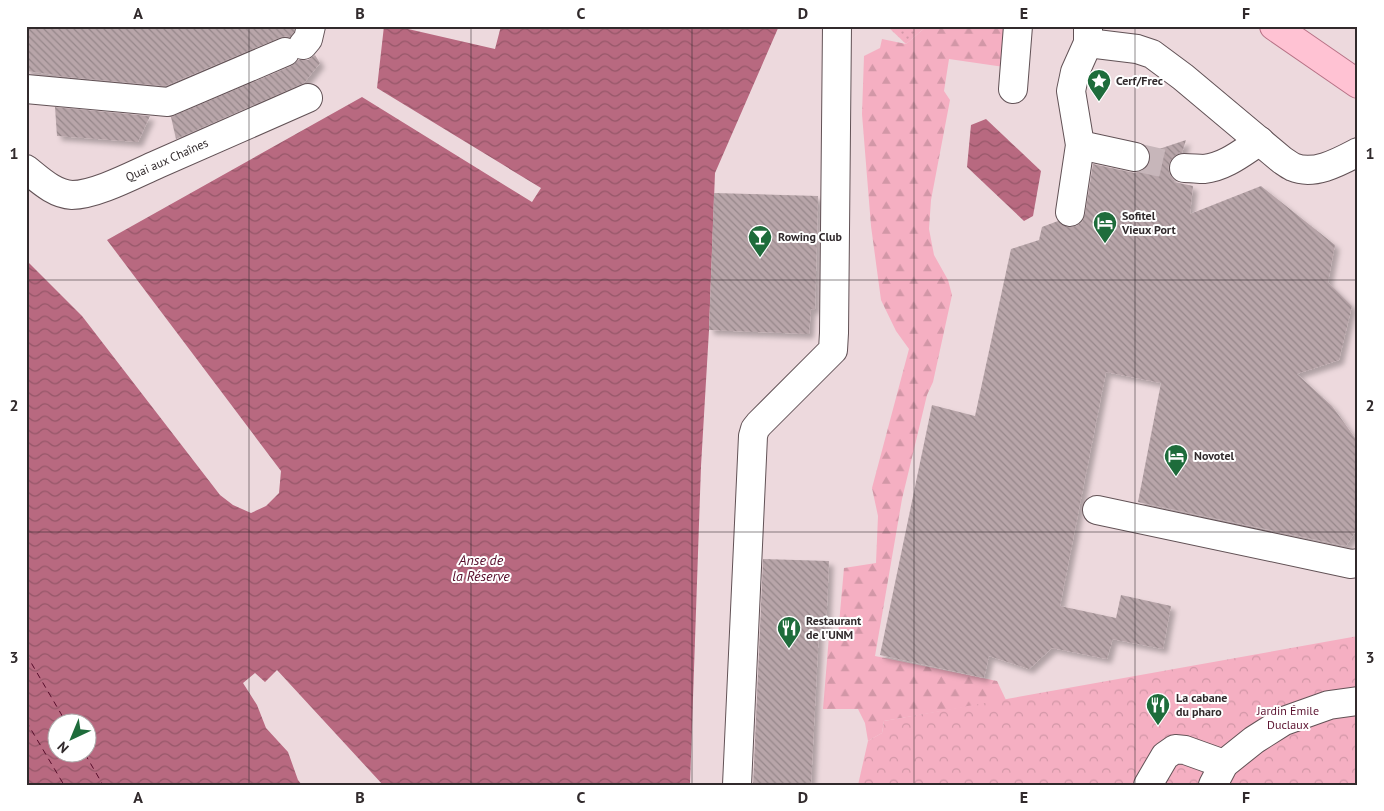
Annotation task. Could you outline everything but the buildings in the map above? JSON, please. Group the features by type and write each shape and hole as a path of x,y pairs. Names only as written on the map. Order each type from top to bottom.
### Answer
{"main road":[{"path":"1274,26 1358,84"}],"lane":[{"path":"737,785 753,436 759,424 833,350 837,26"},
{"path":"1013,89 1018,26"},
{"path":"1070,212 1080,146 1071,91 1075,72 1088,35 1152,54 1293,167 1303,170 1325,167 1358,152"},
{"path":"26,88 168,102 299,41"},
{"name":"Quai aux Chaînes","path":"26,169 60,192 79,194 90,192 131,176 308,98"},
{"path":"1184,168 1202,169 1222,164 1240,155 1260,141"},
{"path":"1080,146 1135,157"},
{"path":"1097,510 1351,564 1358,563"},
{"path":"1148,785 1166,756 1175,749 1185,750 1219,775 1254,740 1284,721 1329,705 1358,701"}],"green space":[{"path":"887,26 927,26 906,44"},
{"path":"927,26 1009,26 1004,67 949,59 944,91 950,100 931,200 929,229 934,255 948,280 952,295 933,382 927,395 902,499 875,656 997,681 1006,700 884,721 882,733 868,741 865,723 858,709 823,709 829,636 838,635 844,568 876,563 878,516 872,488 909,349 896,331 881,300 871,226 862,114 864,56 880,48 882,39 906,44"},
{"name":"Jardin Émile Duclaux","path":"1358,636 1358,785 858,785 868,741 882,733 884,721"}],"water":[{"name":"Anse de la Réserve","path":"384,26 395,26 495,49 501,26 779,26 715,173 701,466 690,785 383,785 277,670 265,682 255,673 243,683 257,705 266,728 288,752 298,780 302,785 26,785 26,260 82,316 220,495 233,505 251,513 266,506 279,493 281,471 107,240 362,97 532,202 541,188 377,88"},
{"path":"986,119 1041,171 1033,216 1024,221 967,167 971,125"}],"ferry route":[{"path":"26,654 61,714"},
{"path":"26,721 64,785"},
{"path":"91,764 103,785"}],"tunnel":[{"path":"1135,157 1184,168"}],"place":[{"name":"Cerf/Frec","path":"1099,102"},
{"name":"Sofitel Vieux Port","path":"1105,244"},
{"name":"Rowing Club","path":"760,258"},
{"name":"Novotel","path":"1176,477"},
{"name":"Restaurant de l'UNM","path":"789,649"},
{"name":"La cabane du pharo","path":"1158,726"}]}
